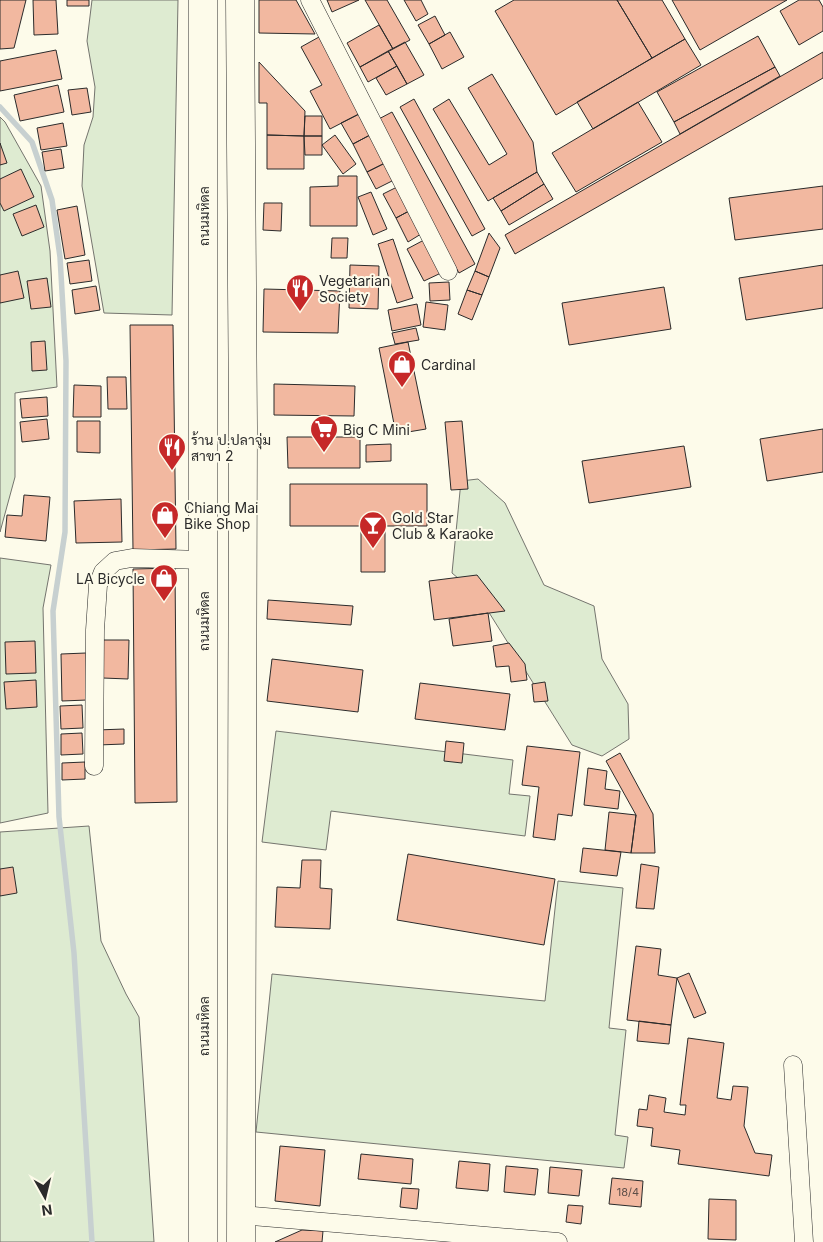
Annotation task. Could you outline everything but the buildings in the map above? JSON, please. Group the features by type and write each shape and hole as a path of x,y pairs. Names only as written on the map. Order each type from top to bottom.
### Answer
{"main road":[{"name":"ถนนมหิดล","path":"202,0 203,1242"},
{"path":"240,0 243,428 241,1242"},
{"path":"202,877 241,878"}],"street":[{"path":"310,0 448,271"},
{"path":"94,766 95,630 98,585 103,572 115,561 132,558 203,560"},
{"path":"793,1065 804,1242"},
{"path":"241,1215 494,1239 558,1242"}],"green space":[{"path":"92,0 178,0 172,315 104,313 82,186 84,145 93,117 95,87 87,41"},
{"path":"0,117 5,122 41,186 50,251 57,387 15,393 15,477 0,532"},
{"path":"478,479 505,503 544,585 594,606 602,659 628,704 629,739 602,756 572,745 478,595 452,573 461,481"},
{"path":"0,558 51,565 43,608 48,813 0,823"},
{"path":"276,731 513,760 509,794 530,796 525,836 331,811 326,850 262,842"},
{"path":"89,826 101,941 139,1017 154,1242 0,1242 0,832"},
{"path":"558,881 623,888 609,1028 626,1030 615,1135 628,1137 624,1168 256,1132 272,974 545,1001"}],"waterway":[{"path":"0,107 32,142 52,200 60,257 66,361 65,532 53,611 59,817 74,953 92,1242"}],"place":[{"name":"Vegetarian Society","path":"300,312"},
{"name":"Cardinal","path":"402,388"},
{"name":"Big C Mini","path":"324,453"},
{"name":"ร้าน ป.ปลาจุ่ม สาขา 2","path":"172,471"},
{"name":"Chiang Mai Bike Shop","path":"165,539"},
{"name":"Gold Star Club & Karaoke","path":"373,549"},
{"name":"LA Bicycle","path":"164,602"}]}
